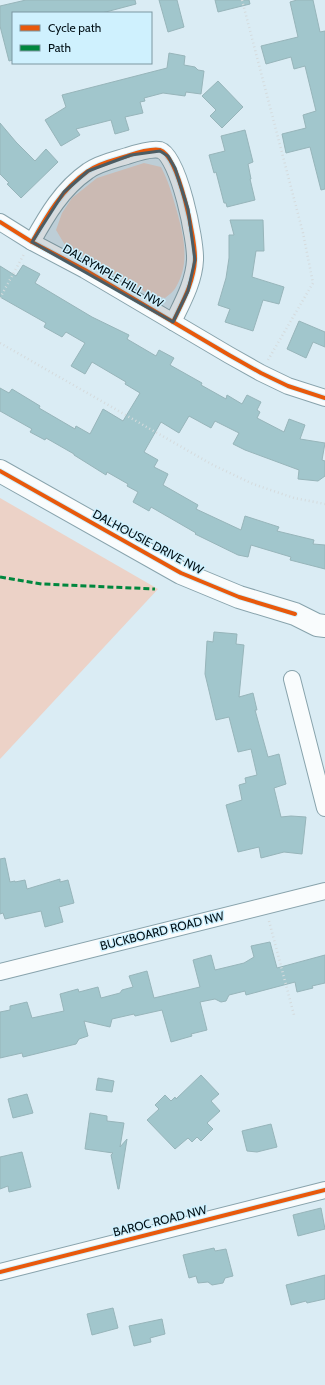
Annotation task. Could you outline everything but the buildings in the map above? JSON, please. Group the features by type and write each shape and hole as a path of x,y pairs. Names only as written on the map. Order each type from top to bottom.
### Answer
{"street":[{"path":"32,242 47,215 64,192 88,171 103,163 131,154 160,150 168,156 174,168 188,209 195,260 188,291 173,322"},
{"name":"DALRYMPLE HILL NW","path":"0,222 32,242 85,270 261,373 288,386 325,398"},
{"name":"DALHOUSIE DRIVE NW","path":"0,471 180,573 239,597 295,614 317,625 325,626"},
{"name":"DALHOUSIE DRIVE NW","path":"295,614 325,613"},
{"path":"292,679 325,808"},
{"name":"BUCKBOARD ROAD NW","path":"0,972 325,891"},
{"name":"BAROC ROAD NW","path":"0,1272 325,1190"}],"path":[{"path":"242,0 303,233 313,283 261,373"},
{"path":"0,298 32,242"},
{"path":"0,343 213,465 253,484 294,498 325,504"},
{"path":"269,920 294,1015"}],"highlighted area":[{"path":"160,151 168,156 175,168 188,209 195,260 188,291 173,322 32,242 64,192 88,171 131,155"}],"shaded area":[{"path":"144,163 161,167 171,192 183,237 184,258 181,277 174,290 165,298 149,294 65,245 56,230 62,213 72,198 97,178"},
{"path":"0,498 158,589 0,759"}],"marked path":[{"path":"0,577 42,584 155,589"}],"cycle path":[{"path":"32,242 49,212 63,194 70,186 92,168 148,150 160,150 167,156 174,167 180,182 195,250 192,276 187,292 173,322"},
{"path":"0,222 32,242 85,270 261,373 288,386 325,398"},
{"path":"0,471 181,573 239,597 295,614"},
{"path":"0,1272 325,1190"}]}
